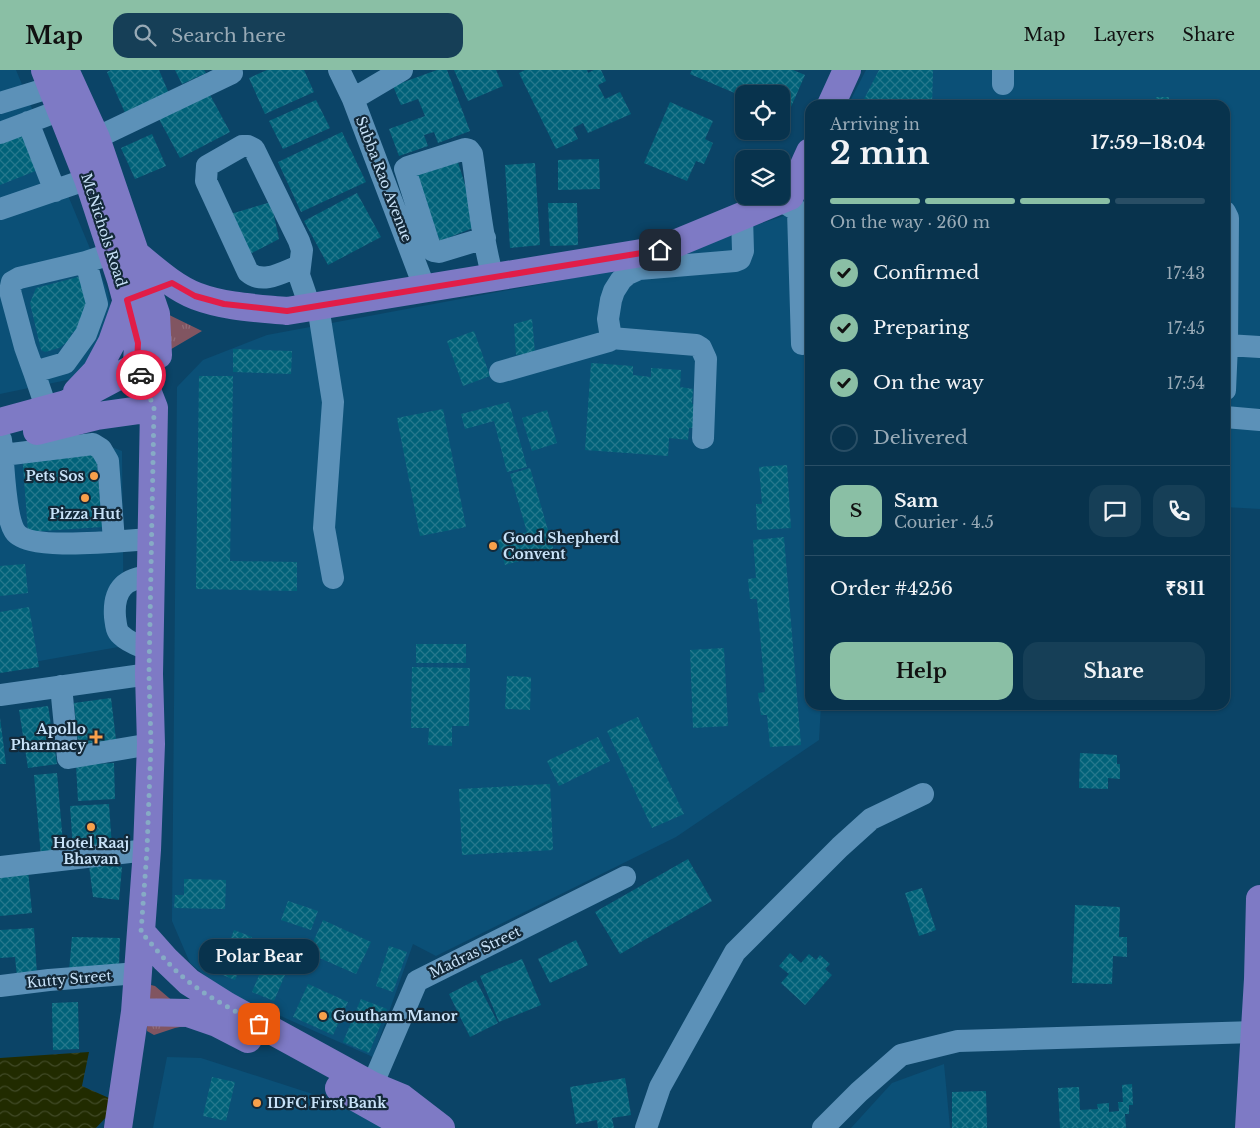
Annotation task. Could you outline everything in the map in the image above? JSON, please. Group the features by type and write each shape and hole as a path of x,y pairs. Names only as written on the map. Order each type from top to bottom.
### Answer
{"main road":[{"path":"833,100 847,70"},
{"name":"McNichols Road","path":"56,84 96,138 123,252"},
{"name":"McNichols Road","path":"56,84 88,179 123,252 149,292 138,343 148,360 154,408 131,540 151,576 149,662 151,744 147,850 135,1012 118,1128"},
{"path":"149,292 195,296 224,304 305,308 660,250 742,217 793,201 805,166"},
{"path":"123,252 149,292"},
{"path":"56,407 96,372 112,342 149,292"},
{"path":"1,441 56,407 148,360"},
{"path":"1,441 97,416 154,408"},
{"path":"1249,1128 1260,899"},
{"path":"141,932 189,982 369,1094 410,1128"},
{"path":"135,1012 188,1013 217,1023 369,1094 402,1098 440,1128"}],"street":[{"name":"Subba Rao Avenue","path":"339,70 353,99 425,289"},
{"path":"353,99 402,70"},
{"path":"96,138 232,73"},
{"path":"0,103 56,84"},
{"path":"0,133 29,122 56,84"},
{"path":"29,122 57,190"},
{"path":"299,266 268,278 254,277 248,272 206,181 206,166 242,146 254,149 299,240 302,250 298,275 305,308 333,402 324,528 333,578"},
{"path":"382,174 464,149 469,150 472,154 488,259 493,278"},
{"path":"408,167 405,169 430,247 433,250 439,252 485,238"},
{"path":"0,209 88,179"},
{"path":"793,201 798,211 802,344"},
{"path":"611,338 608,319 611,300 621,280 639,269 740,259 743,251 742,217"},
{"path":"56,407 34,372 25,347 10,292 12,282 19,278 123,252"},
{"path":"34,372 65,364 86,334 97,304 86,262"},
{"path":"500,372 611,338 696,345 701,348 706,359 703,438"},
{"path":"1230,345 1260,348"},
{"path":"1230,417 1260,420"},
{"path":"1,441 93,444 101,450 108,461 131,540 75,544 28,541 15,533 9,520 1,441"},
{"path":"0,696 61,686 149,662"},
{"path":"61,686 68,758 151,744"},
{"path":"646,1128 660,1087 735,952 840,847 871,819 923,794"},
{"path":"0,867 147,850"},
{"name":"Madras Street","path":"369,1094 417,981 625,877"},
{"name":"Kutty Street","path":"0,986 138,973"},
{"path":"823,1128 859,1092 901,1055 958,1041 1255,1032"}],"shaded area":[{"path":"0,70 16,70 108,292 115,333 86,376 0,394"},
{"path":"866,70 1260,70 1260,509 1230,507 1230,100 851,100"},
{"name":"Good Shepherd Convent","path":"805,193 805,710 821,710 819,740 676,837 436,956 413,944 373,1057 222,990 190,963 172,921 177,387 203,360 267,335 633,267 795,212"},
{"path":"90,439 122,451 124,646 0,668 0,453"},
{"path":"167,1057 201,1058 362,1110 381,1128 153,1128"},
{"path":"944,1064 950,1128 851,1128 892,1083"}],"green space":[{"path":"161,311 202,331 156,358"},
{"path":"151,985 155,986 189,1015 185,1026 154,1035 147,1031 148,988"}],"water":[{"path":"89,1052 82,1086 109,1098 110,1113 96,1128 0,1128 0,1058"}],"building":[{"path":"111,70 159,70 170,96 126,115 107,72"},
{"path":"175,70 204,70 206,73 182,84"},
{"path":"267,70 304,70 314,92 265,114 249,78"},
{"path":"437,70 447,70 470,131 438,143 434,132 424,135 428,146 399,156 389,129 425,116 418,99 401,105 393,86"},
{"path":"454,70 496,70 503,86 468,101"},
{"path":"525,70 587,70 588,73 594,70 601,70 606,81 598,85 605,99 620,92 631,114 588,133 583,123 573,128 578,139 556,149 519,73"},
{"path":"692,70 793,70 805,75 790,109 790,85 735,85 735,93 690,74"},
{"path":"879,70 933,70 932,100 864,100"},
{"path":"209,93 230,132 180,158 159,119"},
{"path":"1156,97 1169,97 1169,100 1156,100"},
{"path":"316,100 330,128 283,149 269,121"},
{"path":"670,102 713,121 705,139 713,143 704,164 696,161 687,181 644,163"},
{"path":"28,129 43,168 0,185 0,140"},
{"path":"342,132 366,182 301,212 278,162"},
{"path":"152,134 166,166 135,179 121,148"},
{"path":"457,159 478,226 440,241 413,175"},
{"path":"599,159 600,189 558,190 558,160"},
{"path":"535,163 540,245 510,248 505,165"},
{"path":"357,193 381,237 328,265 304,221"},
{"path":"271,202 279,239 248,255 227,215"},
{"path":"548,203 577,203 578,245 550,246"},
{"path":"82,276 91,307 80,327 71,334 70,340 59,348 45,352 41,350 30,303 36,288"},
{"path":"532,319 535,353 516,355 514,324"},
{"path":"474,331 490,376 463,386 447,341"},
{"path":"233,349 292,351 291,374 233,372"},
{"path":"591,363 633,366 633,375 651,377 651,368 681,370 680,387 693,389 692,404 701,405 699,428 689,428 688,440 669,438 668,456 585,450"},
{"path":"199,376 233,376 230,561 297,562 297,591 196,589"},
{"path":"509,402 527,467 507,472 494,421 465,429 461,414"},
{"path":"443,409 466,527 420,536 397,418"},
{"path":"547,410 557,443 532,451 522,418"},
{"path":"96,448 102,527 28,532 22,453"},
{"path":"787,465 791,528 757,530 756,504 762,504 759,467"},
{"path":"530,468 554,551 505,565 498,540 527,532 510,474"},
{"path":"784,537 801,745 770,747 767,715 761,715 758,693 765,692 757,599 750,599 748,579 756,578 753,540"},
{"path":"25,564 28,593 0,596 0,566"},
{"path":"29,607 39,667 0,673 0,612"},
{"path":"416,644 466,644 466,663 416,663"},
{"path":"724,648 728,726 693,728 690,650"},
{"path":"412,667 470,668 469,726 452,726 452,746 428,745 429,728 411,728"},
{"path":"507,676 531,677 530,710 505,709"},
{"path":"111,698 117,748 79,752 74,703"},
{"path":"48,706 57,764 28,768 19,710"},
{"path":"638,717 684,814 652,828 607,731"},
{"path":"0,718 6,764 0,764"},
{"path":"598,737 610,761 559,786 547,761"},
{"path":"1080,753 1117,755 1117,764 1120,764 1120,779 1108,778 1108,789 1079,788"},
{"path":"114,763 115,799 78,801 76,765"},
{"path":"57,773 64,855 41,857 34,775"},
{"path":"550,784 553,850 462,855 459,789"},
{"name":"Hotel Raaj Bhavan","path":"109,804 112,847 73,850 70,806"},
{"path":"688,859 712,901 620,954 595,912"},
{"path":"89,865 122,867 119,900 93,897"},
{"path":"28,870 32,913 0,916 0,872"},
{"path":"184,879 226,880 225,909 174,908 175,895 184,895"},
{"path":"922,888 936,930 919,936 905,893"},
{"path":"288,901 318,911 311,930 281,920"},
{"path":"1075,905 1120,907 1119,937 1127,937 1127,957 1113,956 1112,984 1072,983"},
{"path":"323,920 371,942 356,974 308,953"},
{"path":"34,928 37,975 17,977 15,957 0,958 0,930"},
{"path":"234,930 252,937 235,980 218,973"},
{"path":"72,937 120,938 119,966 69,971"},
{"path":"576,940 588,965 550,983 538,959"},
{"path":"273,942 295,951 274,1001 252,992"},
{"path":"389,946 407,952 393,992 376,986"},
{"path":"790,953 801,963 809,954 816,960 820,955 830,964 825,969 832,975 805,1005 781,983 789,974 779,966"},
{"path":"522,959 541,1005 499,1022 480,976"},
{"path":"476,980 498,1023 470,1037 449,994"},
{"path":"308,984 348,1002 333,1035 293,1017"},
{"path":"361,999 387,1009 369,1053 343,1042"},
{"path":"78,1002 79,1049 53,1050 52,1003"},
{"path":"212,1077 235,1082 226,1121 203,1116"},
{"path":"625,1078 631,1115 612,1118 614,1128 598,1128 597,1120 576,1124 570,1087"},
{"path":"1132,1084 1133,1105 1129,1105 1129,1114 1125,1114 1126,1128 1060,1128 1058,1088 1079,1087 1080,1110 1098,1109 1097,1104 1109,1103 1109,1112 1119,1111 1118,1102 1123,1102 1122,1085"},
{"path":"986,1091 987,1128 952,1128 952,1092"}],"way so far":[{"path":"141,375 154,408 149,674 151,744 147,850 141,932 189,982 259,1024"}],"place":[{"name":"Pets Sos","path":"94,476"},
{"name":"Pizza Hut","path":"85,498"},
{"name":"Good Shepherd Convent","path":"493,546"},
{"name":"Apollo Pharmacy","path":"96,737"},
{"name":"Hotel Raaj Bhavan","path":"91,827"},
{"name":"Goutham Manor","path":"323,1016"},
{"name":"Polar Bear","path":"259,1024"},
{"name":"IDFC First Bank","path":"257,1103"}],"route":[{"path":"141,375 137,365 138,343 127,300 172,283 195,296 224,304 287,311 660,250"}]}
